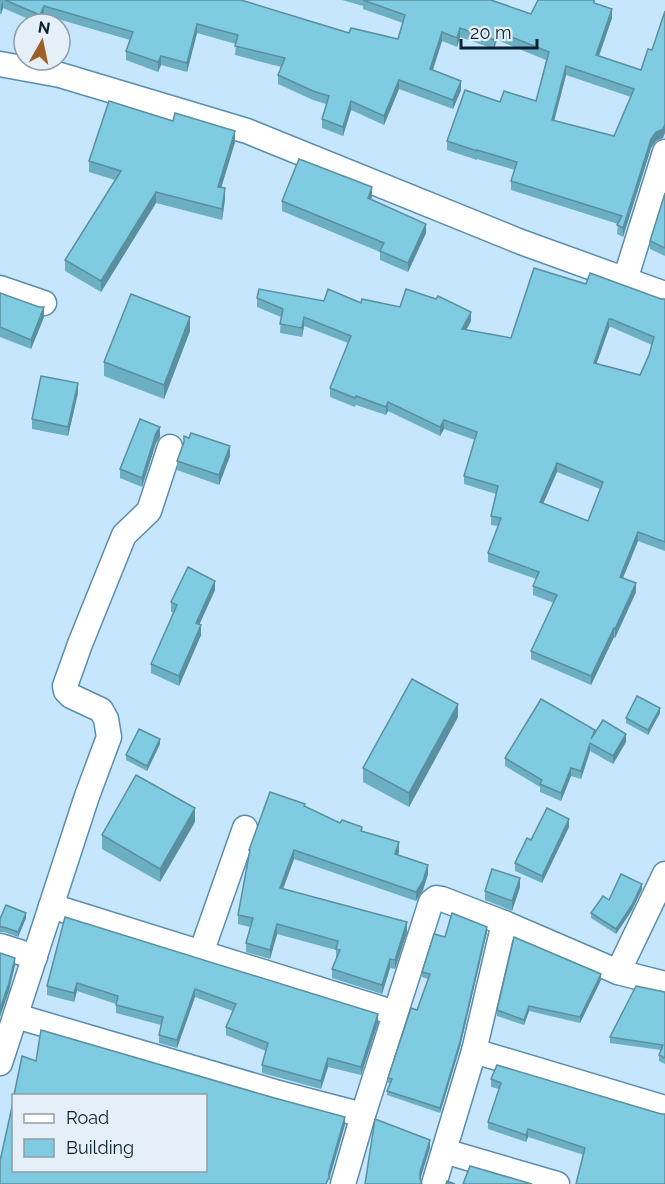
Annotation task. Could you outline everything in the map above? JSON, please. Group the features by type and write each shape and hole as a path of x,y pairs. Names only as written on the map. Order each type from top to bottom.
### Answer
{"street":[{"path":"0,64 60,75 247,131 521,242 665,294"},
{"path":"625,280 665,152"},
{"path":"0,288 44,303"},
{"path":"0,1063 87,796 109,737 106,719 101,710 71,696 65,686 124,535 149,511 170,447"},
{"path":"201,952 245,828"},
{"path":"618,972 665,874"},
{"path":"343,1184 431,902 436,898 442,898 504,923 618,972 665,984"},
{"path":"51,906 395,1013"},
{"path":"434,1184 474,1051 504,923"},
{"path":"0,946 35,957"},
{"path":"16,1016 274,1092 363,1115"},
{"path":"474,1051 665,1108"},
{"path":"444,1150 556,1184"}],"building":[{"path":"5,0 241,0 349,33 351,28 398,39 405,15 363,0 491,0 531,14 538,0 594,0 594,3 612,9 596,55 641,70 648,49 652,50 665,11 665,124 663,129 656,132 651,139 623,228 617,225 622,216 511,181 517,162 447,141 465,90 500,102 504,91 536,101 549,52 497,31 494,40 460,28 457,38 442,32 430,69 461,81 453,100 399,80 384,116 351,101 343,127 322,119 329,96 278,75 285,58 235,46 238,35 197,24 187,63 161,56 158,62 126,51 133,32 72,14 72,12 44,6 41,12 33,12","holes":["566,66 634,89 614,136 552,120"]},
{"path":"109,101 173,121 175,113 235,131 218,187 225,188 222,209 156,192 101,281 65,260 121,171 89,161"},
{"path":"299,159 372,187 368,198 426,224 408,263 380,251 384,243 282,201"},
{"path":"665,193 665,248 650,241"},
{"path":"534,268 586,284 590,273 665,299 665,542 638,532 620,577 636,583 591,676 531,651 557,595 533,586 539,572 488,553 501,518 491,516 498,486 464,476 477,432 444,420 440,427 388,402 386,407 330,388 351,336 304,317 302,328 280,324 283,309 257,298 259,289 324,301 328,289 361,303 362,299 400,307 406,289 436,299 438,296 471,312 462,329 511,338","holes":["609,319 654,337 640,375 594,363","557,463 603,482 588,521 540,502"]},
{"path":"0,293 44,307 31,340 0,327"},
{"path":"131,294 190,317 164,385 104,362"},
{"path":"41,376 78,383 68,427 32,419"},
{"path":"140,419 160,427 142,478 120,469"},
{"path":"191,433 230,446 219,475 177,461 184,436 189,438"},
{"path":"188,567 215,581 196,623 201,625 179,676 151,664 177,605 171,602"},
{"path":"412,679 458,704 409,793 363,768"},
{"path":"637,696 660,708 648,730 626,718"},
{"path":"541,699 595,730 591,739 603,720 626,734 613,756 590,743 581,771 571,768 561,793 540,784 542,780 505,758"},
{"path":"139,729 160,739 147,766 126,755"},
{"path":"136,775 195,808 160,869 102,835"},
{"path":"270,792 305,804 304,806 340,823 342,820 362,827 361,831 399,842 395,854 428,865 423,881 416,892 294,850 280,888 407,922 395,960 390,959 382,985 332,969 340,950 336,949 338,941 277,924 270,950 246,943 253,918 238,915 249,850"},
{"path":"547,808 569,819 542,876 515,863 527,838 531,840"},
{"path":"492,869 520,878 512,901 485,891"},
{"path":"621,874 642,884 632,905 616,929 591,913 603,896 609,900"},
{"path":"6,905 26,913 18,932 0,927 0,919"},
{"path":"452,913 487,927 460,1042 440,1108 387,1091 392,1079 388,1078 411,1008 417,1010 430,974 422,972 434,934 445,937"},
{"path":"65,917 378,1014 361,1067 328,1058 321,1081 262,1065 268,1043 226,1027 236,1004 195,989 177,1040 159,1035 163,1017 116,1005 118,996 77,983 74,993 47,986"},
{"path":"514,937 601,974 580,1017 529,1006 524,1020 497,1010"},
{"path":"0,953 15,958 0,1009"},
{"path":"636,986 665,992 665,1058 659,1055 663,1045 610,1037"},
{"path":"41,1030 345,1117 329,1179 326,1184 0,1184 0,1161 12,1107 12,1172 207,1172 207,1094 14,1094 22,1056 36,1061"},
{"path":"497,1065 665,1114 665,1184 576,1184 585,1148 528,1129 526,1135 488,1122 501,1083 491,1079"},
{"path":"375,1119 430,1140 420,1172 422,1184 365,1184"},
{"path":"470,1166 532,1184 463,1184"}]}
